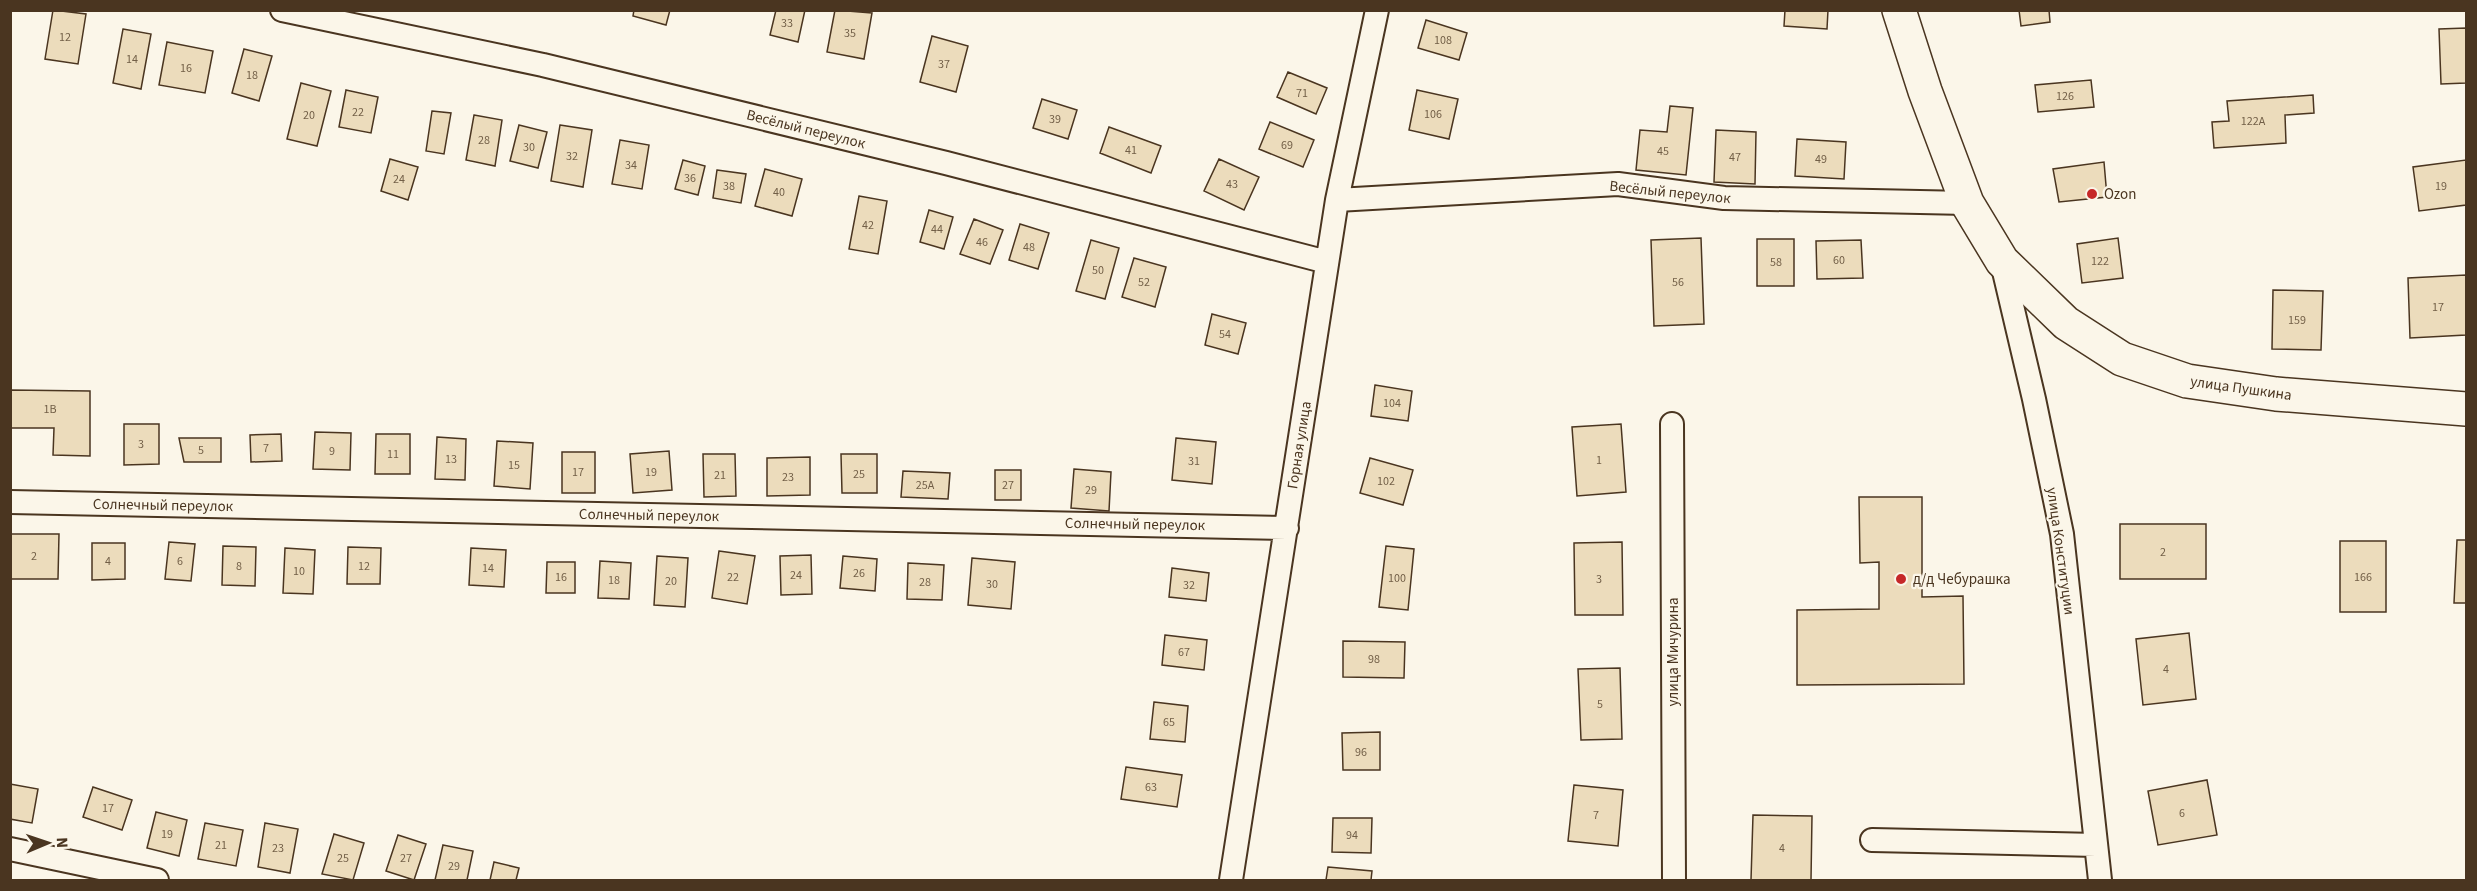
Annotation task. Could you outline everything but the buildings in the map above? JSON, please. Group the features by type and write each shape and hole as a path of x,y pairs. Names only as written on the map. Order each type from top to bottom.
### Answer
{"main road":[{"name":"улица Пушкина","path":"1899,10 1925,91 1967,203 2002,261 2066,322 2122,359 2187,381 2276,394 2466,409"}],"street":[{"name":"Весёлый переулок","path":"282,10 543,65 946,163 1327,262"},
{"name":"Горная улица","path":"1231,880 1337,200 1377,10"},
{"name":"Весёлый переулок","path":"1337,200 1618,184 1724,198 1967,203"},
{"name":"улица Конституции","path":"2002,261 2062,534 2100,880"},
{"name":"улица Мичурина","path":"1672,424 1674,880"},
{"name":"Солнечный переулок","path":"10,502 1287,528"},
{"path":"1872,840 2096,845"},
{"path":"10,849 157,880"}],"place":[{"name":"Ozon","path":"2092,194"},
{"name":"д/д Чебурашка","path":"1901,579"}]}
